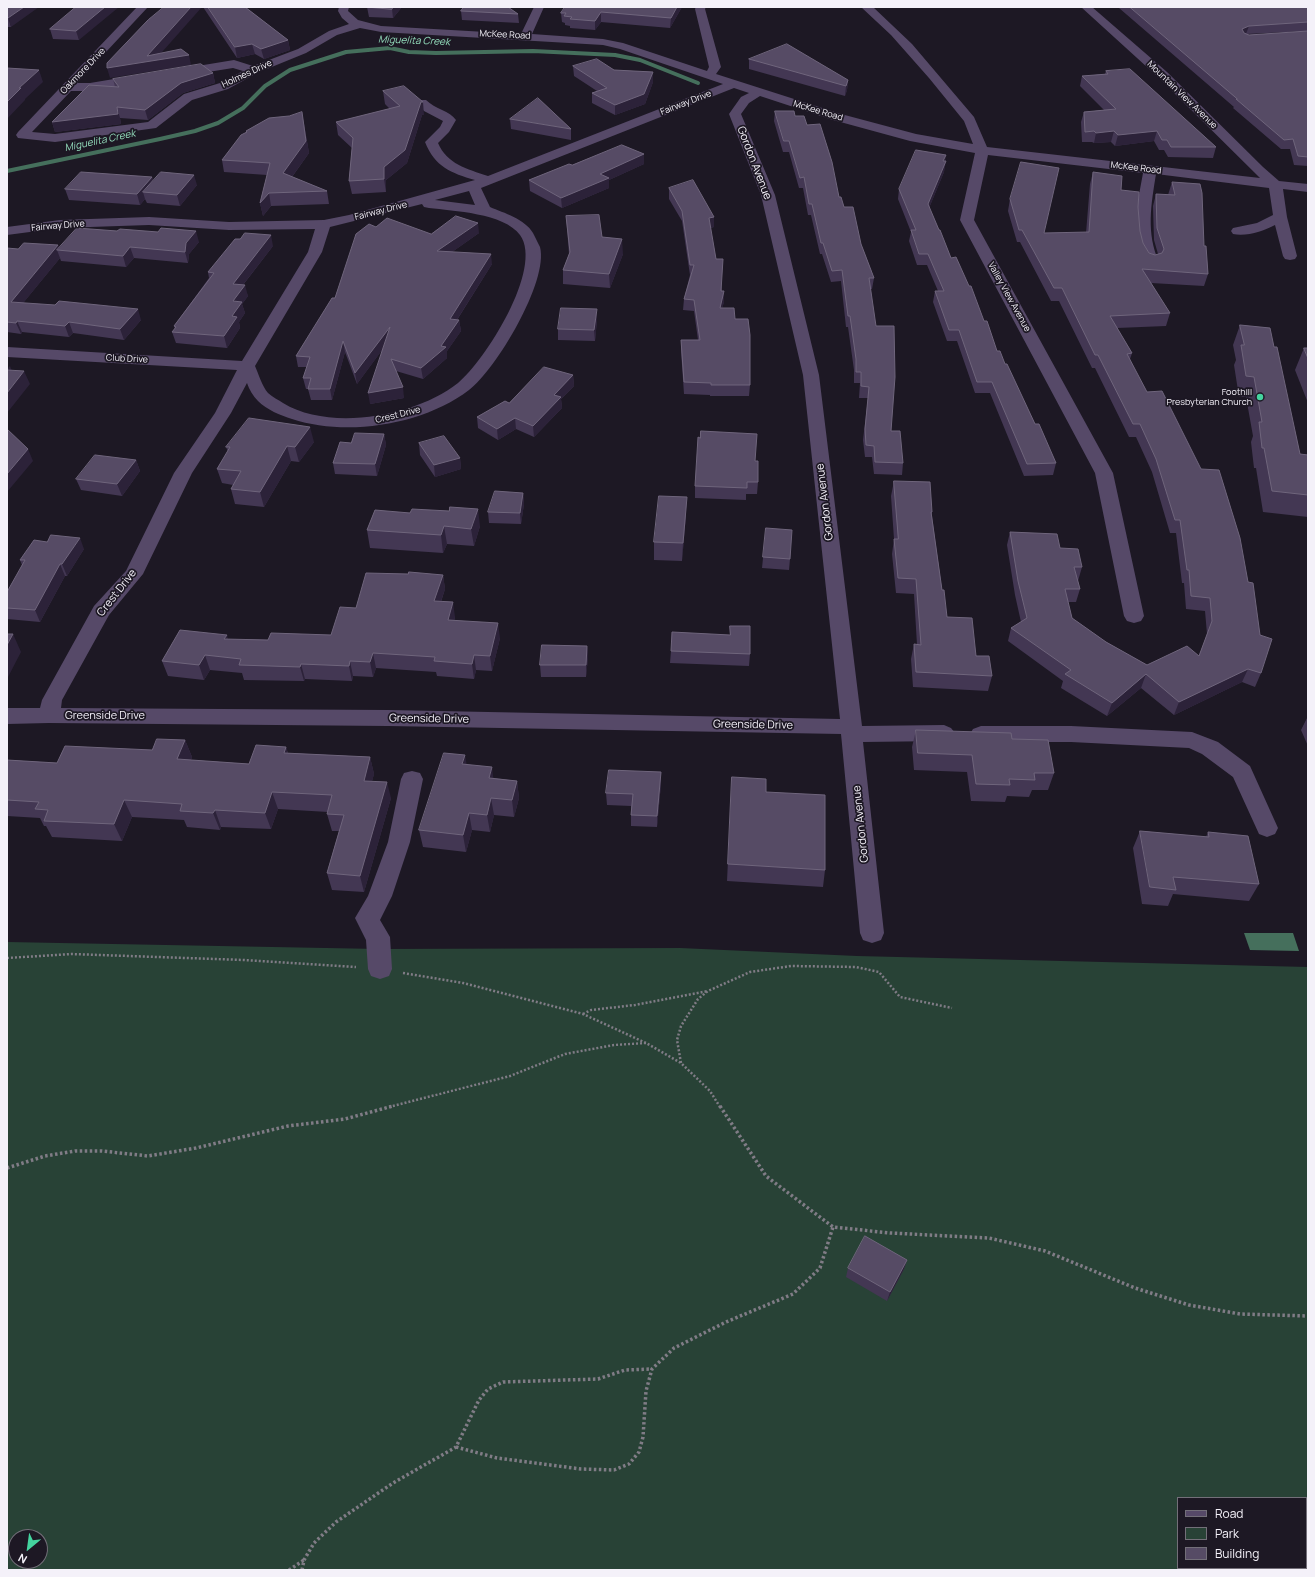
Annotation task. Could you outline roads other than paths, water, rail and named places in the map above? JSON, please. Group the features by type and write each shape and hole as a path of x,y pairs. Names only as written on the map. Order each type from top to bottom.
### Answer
{"street":[{"name":"Oakmore Drive","path":"22,135 143,7"},
{"path":"344,7 343,11 349,20"},
{"path":"526,36 539,7"},
{"path":"701,7 700,9 716,67 709,76"},
{"path":"866,7 881,18 904,41 970,120 975,136 982,150"},
{"name":"Mountain View Avenue","path":"1086,7 1163,75 1258,170 1276,185"},
{"name":"McKee Road","path":"349,20 360,25 381,29 526,36 603,42 623,46 758,92 875,128 915,138 982,150 1308,188"},
{"name":"Holmes Drive","path":"333,33 337,28 349,20"},
{"name":"Holmes Drive","path":"22,135 55,138 152,125 188,97 224,86 253,70 302,51 333,33 360,25"},
{"path":"67,87 104,85 234,64 253,70"},
{"name":"Fairway Drive","path":"7,231 60,224 149,221 229,226 324,224 409,204 473,186 734,84"},
{"name":"Gordon Avenue","path":"758,92 745,100 735,114 768,194 811,375 852,731 872,933"},
{"path":"422,103 433,112 444,115 450,120 445,129 431,142 434,152 443,162 452,168 488,180"},
{"name":"Valley View Avenue","path":"982,150 966,220 1104,473 1134,616"},
{"path":"1150,170 1142,228 1146,252 1152,262"},
{"path":"1276,185 1276,196 1290,256"},
{"path":"473,186 484,210"},
{"name":"Crest Drive","path":"248,366 263,398 286,411 312,419 341,422 370,421 405,415 422,410 443,400 464,386 487,361 510,324 529,284 532,265 532,246 527,234 515,224 484,210 459,206 409,204"},
{"path":"1238,231 1261,227 1280,216"},
{"name":"Crest Drive","path":"48,715 52,700 101,611 134,574 183,473 223,414 248,366 315,252 324,224"},
{"name":"Club Drive","path":"7,352 248,366"},
{"name":"Greenside Drive","path":"7,716 48,715 388,718 911,733 1071,734 1192,740 1210,748 1242,772 1268,828"},
{"path":"380,969 378,937 371,928 367,918 374,910 380,896 399,842 412,779"}],"waterway":[{"name":"Miguelita Creek","path":"7,171 160,139 195,131 218,123 243,108 265,86 290,70 346,52 390,48 409,52 436,53 533,51 615,55 640,60 698,83"}],"place":[{"name":"Foothill Presbyterian Church","path":"1260,397"}]}
